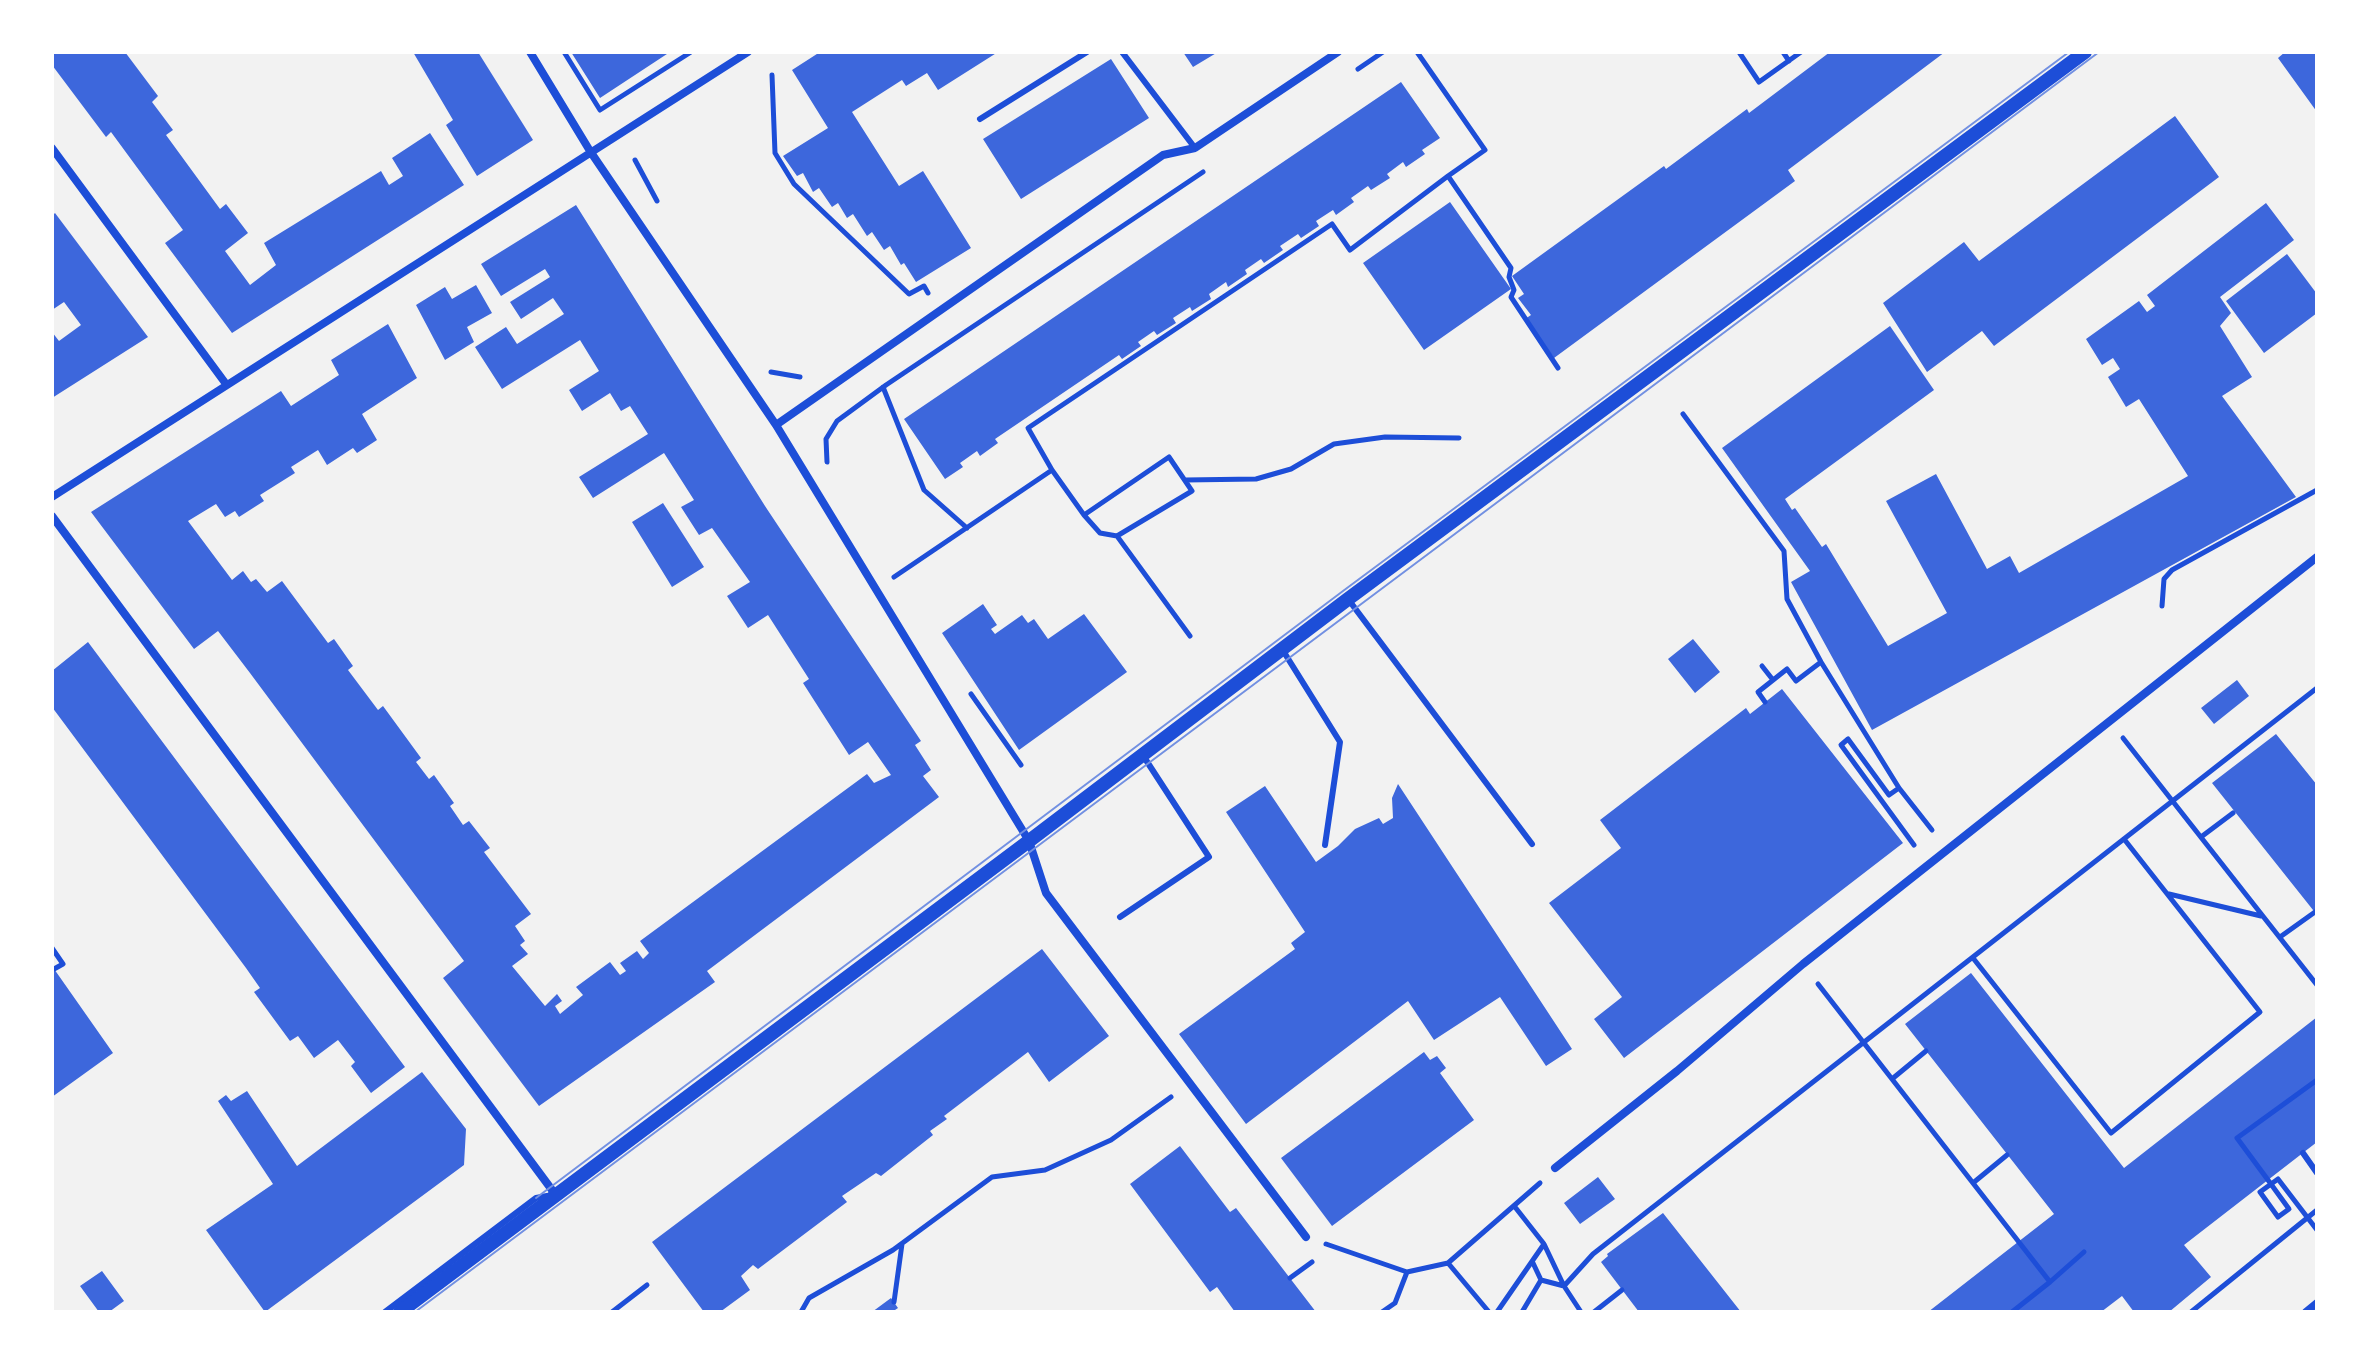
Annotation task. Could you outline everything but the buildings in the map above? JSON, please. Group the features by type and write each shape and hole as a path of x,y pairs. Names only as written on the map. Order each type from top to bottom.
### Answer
{"street":[{"path":"530,52 590,151 776,425 877,589 1029,841 1046,893 1306,1237"},
{"path":"52,497 748,52"},
{"path":"776,425 1163,155 1195,148 1338,52"},
{"path":"400,1312 1348,599 2085,52"},
{"path":"52,148 226,384"},
{"path":"52,516 555,1194"},
{"path":"1555,1168 1677,1071 1803,964 2317,557"},
{"path":"2306,1312 2317,1303"}],"lane":[{"path":"980,119 1087,52"},
{"path":"1122,52 1195,148"},
{"path":"1348,599 1532,844"},
{"path":"1282,649 1340,742 1325,845"},
{"path":"1120,917 1209,857 1142,754"},
{"path":"2303,1153 2317,1173"},
{"path":"385,1312 536,1198 555,1194"}],"path":[{"path":"564,52 600,110 691,52"},
{"path":"1357,70 1383,52"},
{"path":"1084,515 1169,457 1192,491 1117,536 1100,533 1084,515 1052,470 1028,428 1332,224 1350,250 1485,150 1417,52"},
{"path":"1739,52 1759,82 1801,52"},
{"path":"1783,52 1789,61"},
{"path":"772,75 775,153 794,184 909,294 924,286"},
{"path":"827,464 826,439 837,421 1212,166"},
{"path":"1448,176 1511,268 1509,277 1514,290 1511,297 1558,368"},
{"path":"883,387 924,490 967,528"},
{"path":"1683,414 1784,551 1787,599 1821,662 1899,788 1934,832"},
{"path":"1185,480 1256,479 1291,469 1334,444 1347,442 1385,437 1459,438"},
{"path":"877,589 1052,470"},
{"path":"2162,606 2164,579 2172,570 2317,490"},
{"path":"1117,536 1190,636"},
{"path":"890,562 906,588"},
{"path":"1765,702 1758,692 1787,669 1796,681 1821,662"},
{"path":"1762,666 1773,680"},
{"path":"963,682 1021,765"},
{"path":"1564,1286 1593,1254 2317,688"},
{"path":"2110,721 2317,985"},
{"path":"1899,788 1889,795 1848,739 1841,745 1929,865"},
{"path":"2201,837 2233,813"},
{"path":"1973,958 2111,1133 2260,1012 2124,839"},
{"path":"2168,894 2263,916"},
{"path":"2280,937 2315,912"},
{"path":"52,948 63,964 54,969"},
{"path":"1803,964 2050,1282"},
{"path":"1892,1079 1926,1051"},
{"path":"2317,1080 2237,1138 2268,1180 2289,1209 2278,1217 2260,1192 2278,1179 2317,1230"},
{"path":"801,1312 809,1298 902,1243 992,1177 1045,1170 1111,1140 1190,1084"},
{"path":"1973,1183 2007,1155"},
{"path":"1306,1237 1407,1272 1448,1263 1515,1207 1555,1168"},
{"path":"1515,1207 1544,1244 1564,1286 1581,1312"},
{"path":"2191,1312 2317,1210"},
{"path":"894,1302 902,1243"},
{"path":"1497,1312 1544,1244"},
{"path":"2012,1312 2084,1252"},
{"path":"1290,1278 1314,1260"},
{"path":"1448,1263 1489,1312"},
{"path":"1533,1263 1541,1280"},
{"path":"1382,1312 1395,1303 1407,1272"},
{"path":"1541,1280 1564,1286"},
{"path":"1522,1312 1541,1280"},
{"path":"612,1312 647,1285"},
{"path":"1594,1312 1622,1290"}],"tram line":[{"path":"536,1198 1343,591 2069,52"},
{"path":"415,1312 2099,52"}]}
